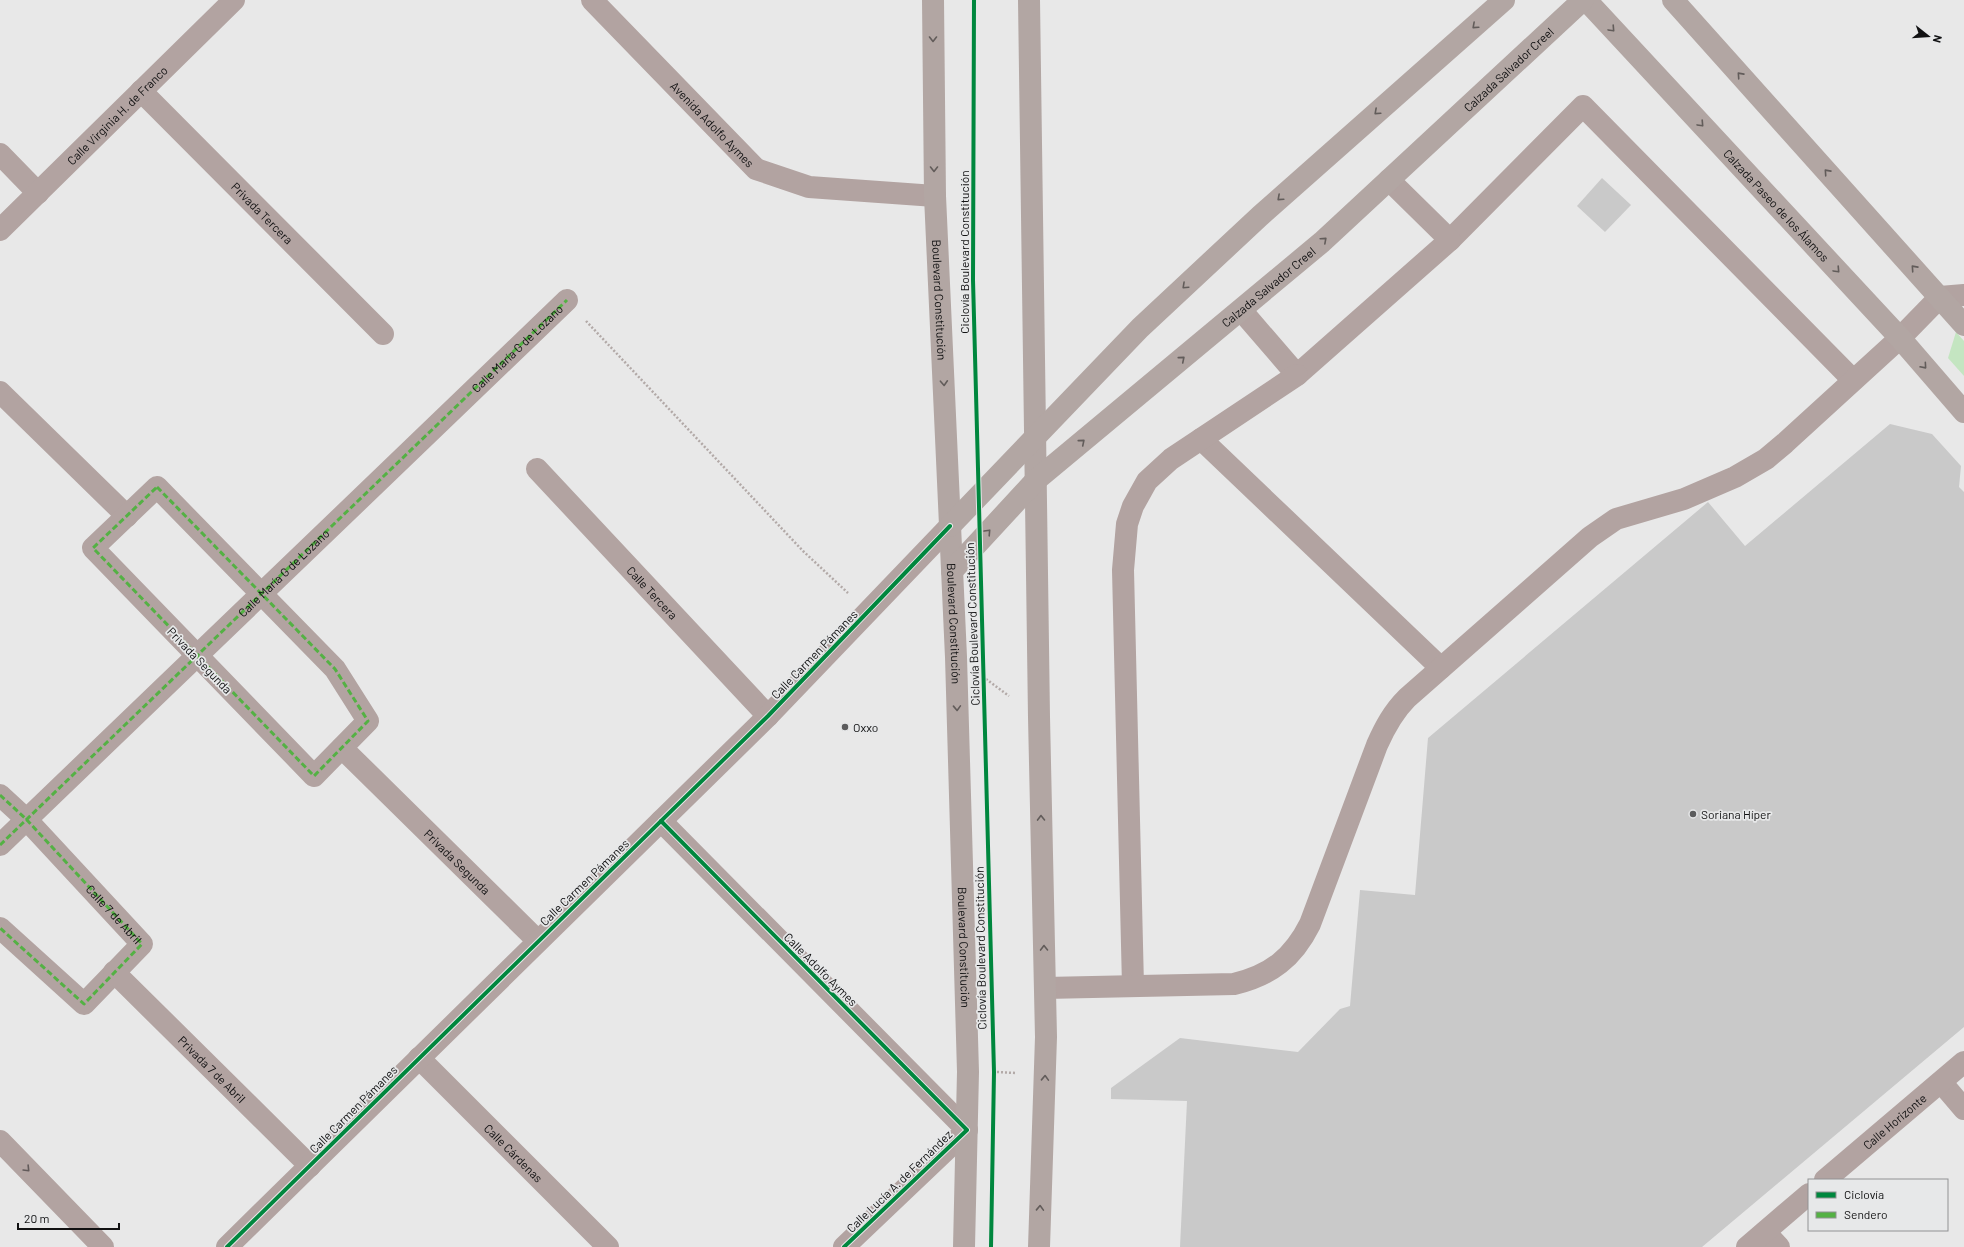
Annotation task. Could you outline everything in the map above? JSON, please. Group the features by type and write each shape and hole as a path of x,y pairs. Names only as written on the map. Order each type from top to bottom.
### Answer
{"main road":[{"name":"Boulevard Constitución","path":"933,0 935,196 952,571 967,1048 967,1130 964,1247"},
{"path":"1029,0 1039,718 1046,1037 1039,1247"},
{"path":"950,526 1146,323 1260,216 1504,0"},
{"name":"Calzada Salvador Creel","path":"952,571 1036,480 1322,242 1584,0"},
{"name":"Calzada Paseo de los Álamos","path":"1584,0 1900,338 1964,412"},
{"path":"1673,0 1940,297 1964,326"}],"street":[{"name":"Calle Virginia H. de Franco","path":"0,230 234,0"},
{"name":"Avenida Adolfo Aymes","path":"592,0 756,169 809,187 935,196"},
{"name":"Privada Tercera","path":"141,91 383,334"},
{"path":"1133,986 1123,570 1127,524 1133,506 1147,481 1166,463 1297,375 1450,240 1583,106 1853,380"},
{"path":"0,154 38,193"},
{"path":"1389,180 1450,240"},
{"path":"1045,988 1234,984 1249,980 1271,970 1294,951 1302,941 1315,913 1386,726 1395,711 1403,702 1590,537 1616,519 1628,514 1684,499 1751,468 1785,443 1900,338 1940,297 1964,295"},
{"name":"Calle María G de Lozano","path":"0,845 567,300"},
{"path":"1241,310 1297,375"},
{"path":"0,392 127,516"},
{"path":"1201,440 1441,668"},
{"name":"Calle Tercera","path":"537,468 768,716"},
{"name":"Privada Segunda","path":"157,487 262,594 335,669 368,721 314,776 196,656 93,548 157,487"},
{"name":"Calle Carmen Pámanes","path":"227,1247 768,716 950,526"},
{"name":"Privada Segunda","path":"342,748 538,941"},
{"name":"Calle 7 de Abril","path":"0,795 26,820 142,944 84,1004 0,928"},
{"name":"Calle Adolfo Aymes","path":"661,821 967,1130"},
{"name":"Privada 7 de Abril","path":"114,972 310,1166"},
{"name":"Calle Cárdenas","path":"419,1058 608,1247"},
{"name":"Calle Horizonte","path":"1826,1179 1964,1062"},
{"path":"1941,1082 1964,1109"},
{"name":"Calle Lucía A. de Fernández","path":"844,1247 967,1130"},
{"path":"0,1141 103,1247"},
{"path":"1748,1247 1772,1239 1808,1195"}],"path":[{"path":"567,300 803,552 869,612"},
{"path":"984,678 1039,718"},
{"path":"993,1064 993,1080"},
{"path":"994,1072 1045,1074"}],"green space":[{"path":"1956,332 1964,341 1964,376 1948,358"}],"building":[{"path":"1602,178 1631,205 1605,232 1577,206"},
{"name":"Soriana Híper","path":"1890,424 1932,434 1961,466 1959,487 1964,492 1964,1027 1702,1247 1180,1247 1187,1101 1111,1099 1111,1088 1180,1038 1298,1052 1340,1009 1350,1006 1360,890 1415,895 1428,738 1708,502 1745,546"}],"marked path":[{"path":"0,845 567,300"},
{"path":"157,487 335,669 368,721 314,776 93,548 157,487"},
{"path":"0,795 26,819 142,944 84,1004 0,928"}],"cycle path":[{"name":"Ciclovía Boulevard Constitución","path":"974,0 973,280 994,1072 991,1247"},
{"path":"227,1247 768,716 950,526"},
{"path":"661,821 967,1130 844,1247"}],"place":[{"name":"Oxxo","path":"845,727"},
{"name":"Soriana Híper","path":"1693,814"}]}
